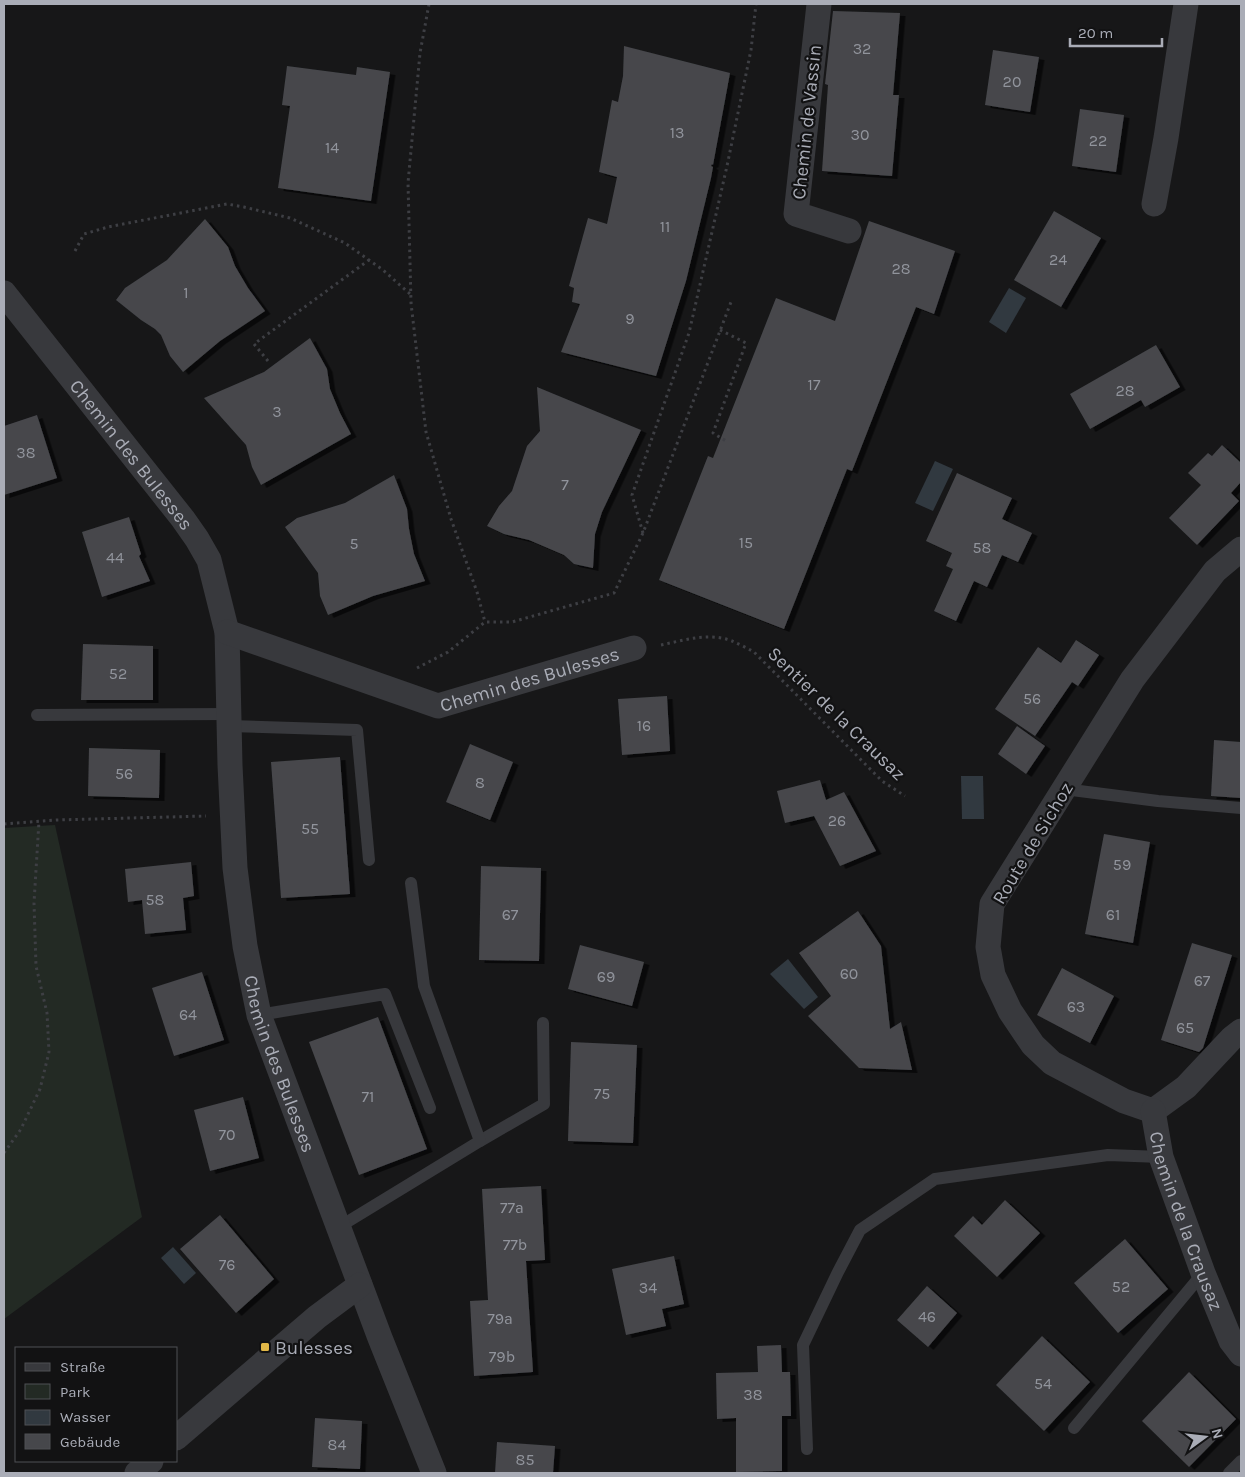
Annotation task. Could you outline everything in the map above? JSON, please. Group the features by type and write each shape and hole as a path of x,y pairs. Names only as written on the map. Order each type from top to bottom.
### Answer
{"street":[{"name":"Chemin de Vassin","path":"819,4 796,214 849,231"},
{"path":"1154,204 1186,4"},
{"name":"Chemin des Bulesses","path":"4,293 183,519 209,560 227,632 235,868 245,946 260,1015 388,1359 434,1473"},
{"name":"Route de Sichoz","path":"1152,1111 1124,1102 1052,1063 1033,1045 1010,1011 993,975 988,947 992,904 1132,680 1214,571 1241,550"},
{"name":"Chemin des Bulesses","path":"227,632 438,706 634,648"},
{"path":"1152,1111 1186,1087 1232,1038 1241,1031"},
{"name":"Chemin de la Crausaz","path":"1152,1111 1161,1157 1203,1273 1231,1341 1241,1354"},
{"path":"178,1436 318,1317 360,1285"},
{"path":"138,1473 150,1462"}],"lane":[{"path":"37,715 229,720 357,730 369,860"},
{"path":"1064,790 1241,808"},
{"path":"411,883 424,986 480,1141"},
{"path":"260,1015 385,994 430,1108"},
{"path":"339,1227 544,1104 543,1022"},
{"path":"807,1449 803,1345 860,1230 935,1179 1108,1155 1161,1157"},
{"path":"1074,1428 1203,1273"},
{"path":"1229,1473 1241,1461"}],"path":[{"path":"429,4 420,53 408,183 411,294 426,432 451,519 477,592 485,622"},
{"path":"642,533 632,495 688,333 731,147 751,50 756,4"},
{"path":"75,251 84,234 108,227 227,204 290,218 345,242 411,294"},
{"path":"268,362 254,344 368,260"},
{"path":"377,685 413,671 448,652 485,622 512,622 614,593 642,533 731,302"},
{"path":"720,330 746,342 713,433 726,441"},
{"name":"Sentier de la Crausaz","path":"634,648 646,648 696,637 714,637 731,640 754,652 882,781 904,796"},
{"path":"4,824 39,821 207,816"},
{"path":"4,1153 21,1129 40,1089 49,1052 47,1013 36,966 34,902 39,821"}],"green space":[{"path":"55,825 142,1217 4,1319 4,828"}],"water":[{"path":"1009,288 1026,298 1006,333 989,322"},
{"path":"935,461 953,469 933,511 915,503"},
{"path":"961,776 983,776 984,819 962,819"},
{"path":"788,959 818,997 804,1009 770,974"},
{"path":"173,1247 196,1273 184,1284 161,1258"}],"building":[{"path":"833,11 900,13 893,95 899,95 892,176 822,171 828,85 825,84"},
{"path":"624,46 730,73 713,165 711,166 713,167 711,178 686,281 656,376 561,352 580,304 572,302 574,288 569,286 588,218 607,224 617,177 599,172 612,100 618,102 623,76"},
{"path":"993,50 1039,57 1030,112 985,105"},
{"path":"287,66 356,75 357,67 390,72 371,201 278,188 290,106 282,105"},
{"path":"1080,109 1124,115 1116,172 1072,166"},
{"path":"1054,211 1101,238 1061,307 1014,280"},
{"path":"205,219 228,247 235,266 265,311 220,341 183,372 170,356 161,335 116,300 125,288 167,260"},
{"path":"869,221 955,251 934,314 916,307 852,471 847,469 784,629 659,580 708,456 713,458 776,298 835,321"},
{"path":"310,338 327,369 330,389 351,434 261,485 252,467 246,445 204,398 264,372"},
{"path":"1156,345 1180,387 1145,407 1141,400 1090,429 1070,394"},
{"path":"537,387 641,430 602,512 595,534 593,568 574,564 564,555 529,540 504,534 487,526 499,506 512,491 527,446 540,431"},
{"path":"37,415 57,478 4,495 4,426"},
{"path":"1222,445 1241,463 1241,482 1231,493 1239,501 1197,545 1169,518 1201,485 1188,473 1208,453 1212,456"},
{"path":"957,473 1012,498 1002,519 1032,533 1018,562 1002,555 987,587 974,581 956,621 934,611 953,569 946,566 952,553 926,541"},
{"path":"394,475 407,509 414,554 425,581 373,596 328,615 320,596 318,573 285,527 297,518 345,503"},
{"path":"129,517 141,554 139,556 150,581 102,597 82,532"},
{"path":"1076,640 1099,655 1078,686 1072,682 1035,736 995,709 1038,647 1061,663"},
{"path":"83,644 153,646 153,700 81,700"},
{"path":"667,696 670,751 622,755 618,699"},
{"path":"1017,726 1045,746 1026,774 998,754"},
{"path":"1214,740 1241,742 1241,798 1211,796"},
{"path":"470,744 513,762 490,820 446,802"},
{"path":"89,748 160,750 159,798 88,796"},
{"path":"340,757 350,894 281,898 271,762"},
{"path":"820,780 826,800 844,792 876,851 840,866 814,816 785,823 777,791"},
{"path":"1104,834 1150,842 1133,943 1085,934"},
{"path":"191,862 194,896 183,898 186,930 145,934 142,900 128,902 125,869"},
{"path":"481,866 541,868 539,961 479,960"},
{"path":"858,911 881,946 890,1029 901,1022 912,1070 859,1068 808,1016 831,996 799,953"},
{"path":"1192,943 1232,955 1203,1048 1199,1052 1161,1040"},
{"path":"580,945 644,962 632,1006 568,989"},
{"path":"1062,968 1114,996 1090,1043 1037,1015"},
{"path":"202,972 224,1040 174,1056 152,988"},
{"path":"378,1017 427,1149 359,1175 309,1042"},
{"path":"571,1042 637,1045 633,1143 568,1141"},
{"path":"243,1097 259,1158 210,1171 194,1110"},
{"path":"541,1186 545,1260 526,1261 533,1372 474,1376 470,1301 488,1300 482,1189"},
{"path":"1005,1200 1040,1233 997,1277 954,1236 973,1216 982,1225"},
{"path":"220,1215 274,1279 236,1313 180,1249"},
{"path":"1125,1239 1168,1289 1118,1333 1074,1283"},
{"path":"674,1256 684,1304 662,1309 666,1326 626,1335 612,1269"},
{"path":"927,1286 957,1313 928,1347 897,1320"},
{"path":"1042,1336 1090,1382 1044,1431 996,1385"},
{"path":"781,1345 782,1372 790,1372 791,1416 782,1416 782,1471 736,1472 736,1418 717,1419 716,1373 758,1372 757,1346"},
{"path":"1189,1372 1236,1419 1189,1467 1142,1421"},
{"path":"315,1418 362,1421 360,1469 312,1467"},
{"path":"497,1442 555,1446 553,1473 495,1473"}],"place":[{"name":"Bulesses","path":"265,1347"}]}
